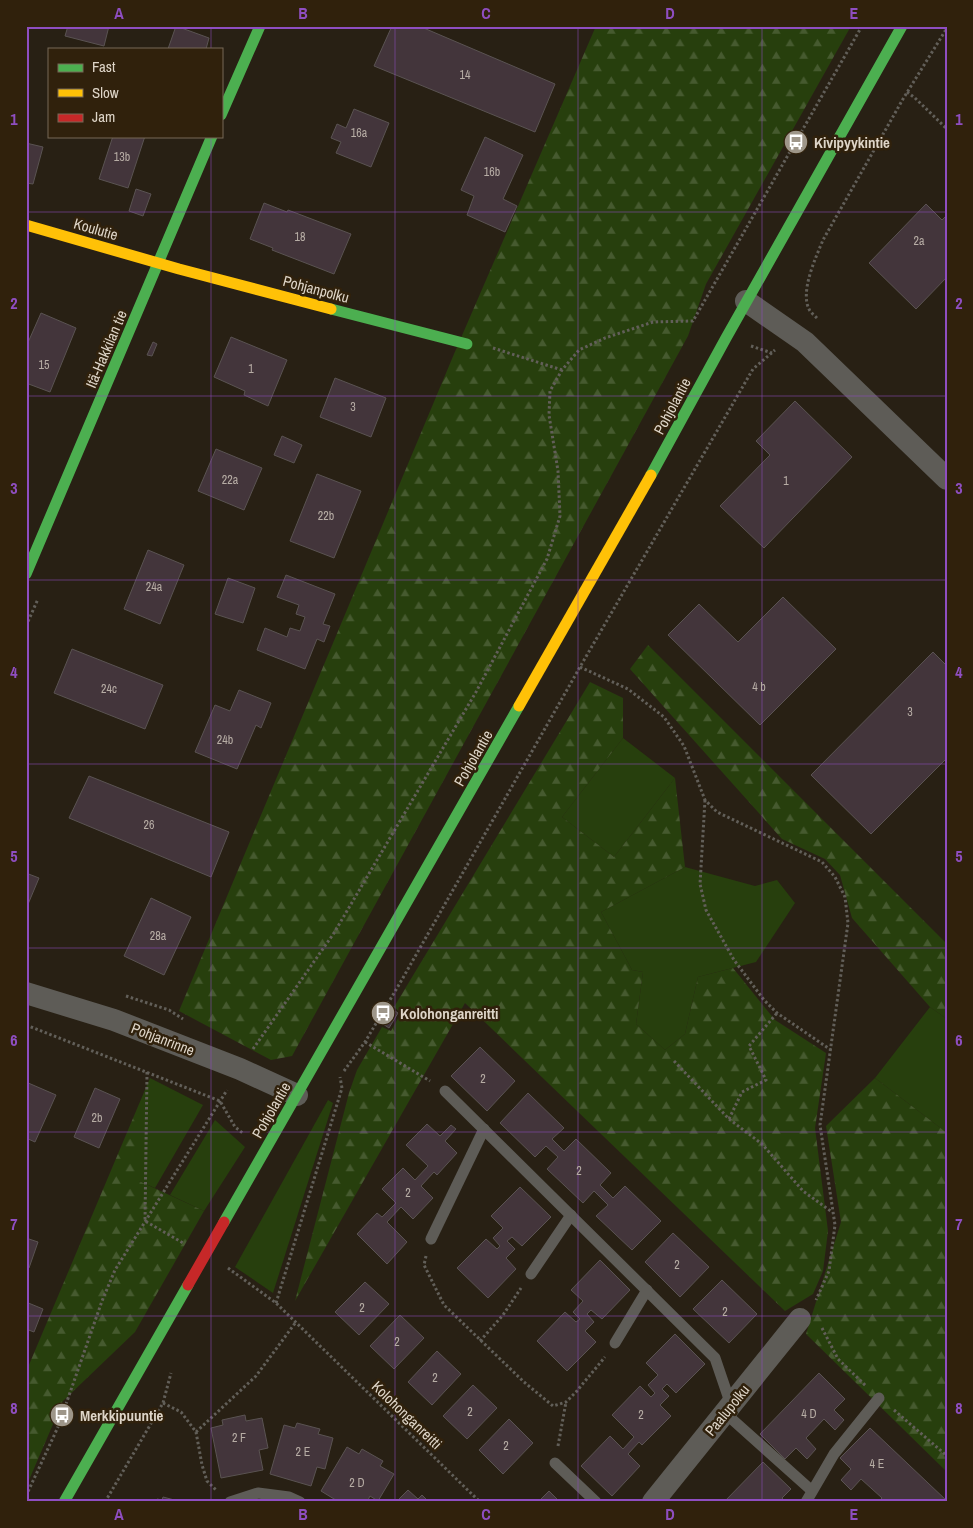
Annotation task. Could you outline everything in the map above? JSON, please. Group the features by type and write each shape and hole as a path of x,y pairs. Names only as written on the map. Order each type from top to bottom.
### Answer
{"street":[{"path":"222,113 260,26"},
{"name":"Pohjolantie","path":"64,1502 637,501 746,301 902,26"},
{"name":"Itä-Hakkilan tie","path":"26,574 211,138"},
{"name":"Koulutie","path":"26,225 158,262"},
{"name":"Pohjanpolku","path":"158,262 467,344"},
{"path":"746,301 805,342 947,480"},
{"name":"Pohjanrinne","path":"26,992 114,1020 240,1070 297,1096"},
{"name":"Paalupolku","path":"659,1499 800,1319"}],"lane":[{"path":"445,1091 715,1358 728,1409 812,1490"},
{"path":"431,1239 484,1129"},
{"path":"531,1274 571,1215"},
{"path":"615,1343 647,1290"},
{"path":"806,1502 834,1454 879,1398"},
{"path":"555,1463 596,1502"},
{"path":"230,1502 258,1493 289,1497 300,1502"}],"path":[{"path":"250,1055 339,924 476,692 548,559 560,516 558,471 549,415 550,390 562,370 579,350 605,338 653,322 693,321 862,26"},
{"path":"808,310 806,292 813,264 823,240 907,92 947,28"},
{"path":"907,92 947,129"},
{"path":"467,344 482,344 562,370"},
{"path":"334,1084 365,1042 753,369 772,354"},
{"path":"580,667 628,689 664,717 684,746 705,800 717,812 822,862 835,877 845,898 848,923 820,1125 835,1225 828,1271 818,1297 800,1319"},
{"path":"705,800 700,884 706,910 734,960 764,1000 777,1013 831,1050"},
{"path":"729,1119 742,1092 766,1080 749,1046 777,1013"},
{"path":"26,1025 220,1101 235,1127 250,1140"},
{"path":"365,1042 445,1091"},
{"path":"674,1060 729,1119 762,1144 803,1191 832,1212"},
{"path":"145,1221 147,1072"},
{"name":"Kolohonganreitti","path":"340,1077 342,1088 276,1303 480,1502"},
{"path":"26,1496 58,1427 102,1301 115,1270 220,1101"},
{"path":"431,1239 424,1265 444,1305 524,1382 553,1406 566,1402 576,1392 615,1343"},
{"path":"480,1341 503,1315 531,1274"},
{"path":"196,1432 256,1376 296,1322"},
{"path":"105,1502 163,1402 173,1368"},
{"path":"163,1402 181,1412 196,1432 207,1481 220,1495"},
{"path":"555,1463 566,1402"}],"green space":[{"path":"596,26 851,26 706,284 688,336 292,1056 271,1060 179,1011 454,354"},
{"path":"648,645 947,944 947,1019 930,1007 852,918 840,875 825,859 782,839 630,669"},
{"path":"590,682 623,698 623,738 562,817 614,857 675,778 685,867 601,912 632,970 643,972 636,1024 665,1050 685,1034 698,977 733,968 775,1020 826,1053 815,1128 828,1231 823,1271 813,1294 785,1311 465,1003 295,1301 349,1093 357,1070 382,1027 391,1031 401,1013 394,1007"},
{"path":"623,738 675,778 614,857 562,817"},
{"path":"685,867 755,886 777,880 795,903 756,962 698,977 685,1034 665,1050 636,1024 643,972 632,970 601,912"},
{"path":"930,1007 947,1019 947,1133 875,1078"},
{"path":"150,1078 203,1105 155,1188 139,1181 139,1104"},
{"path":"875,1078 947,1133 947,1472 806,1334 841,1222 826,1126"},
{"path":"328,1100 333,1103 273,1293 235,1267"},
{"path":"139,1104 139,1181 204,1211 135,1332 63,1401 26,1487 26,1372"},
{"path":"215,1120 245,1147 204,1211 170,1195"}],"building":[{"path":"68,26 109,26 104,46 65,36"},
{"path":"176,26 209,38 206,48 168,48"},
{"path":"392,26 419,26 555,84 535,132 374,66"},
{"path":"354,109 389,123 371,167 336,153 341,142 331,138 337,124 346,128"},
{"path":"485,137 523,155 503,199 517,206 505,232 467,215 474,196 461,190"},
{"path":"112,138 144,138 128,188 99,179"},
{"path":"26,143 43,147 33,184 26,183"},
{"path":"136,189 151,194 143,216 129,211"},
{"path":"264,203 351,234 334,274 272,250 273,248 250,239"},
{"path":"926,204 942,220 947,215 947,277 916,309 869,263"},
{"path":"41,313 76,328 50,392 26,383 26,347"},
{"path":"231,337 287,360 268,406 244,395 245,391 214,377"},
{"path":"153,342 157,344 152,356 147,355"},
{"path":"335,378 386,398 371,437 320,417"},
{"path":"795,401 852,457 764,548 720,506 770,455 756,441"},
{"path":"282,436 302,445 294,463 274,455"},
{"path":"216,449 262,468 244,510 198,491"},
{"path":"317,474 361,491 334,558 290,541"},
{"path":"148,550 184,565 160,624 124,609"},
{"path":"286,575 335,594 323,624 330,626 324,642 317,639 305,669 257,650 265,628 287,637 290,628 300,631 305,617 296,614 299,605 277,597"},
{"path":"228,578 255,588 243,623 215,614"},
{"path":"783,597 836,649 760,725 668,635 699,604 738,642"},
{"path":"72,649 163,685 145,729 54,693"},
{"path":"933,652 947,666 947,758 871,834 811,775"},
{"path":"239,690 271,703 261,728 256,725 237,769 195,752 215,705 230,711"},
{"path":"89,776 229,832 211,877 69,818"},
{"path":"26,873 39,878 26,909"},
{"path":"151,898 191,917 164,975 124,956"},
{"path":"392,1009 398,1013 389,1028 383,1024"},
{"path":"480,1047 515,1081 487,1111 451,1076"},
{"path":"26,1082 56,1095 35,1142 26,1138"},
{"path":"95,1088 120,1099 99,1148 74,1137"},
{"path":"528,1093 564,1128 552,1139 564,1151 576,1139 611,1173 600,1185 613,1198 625,1186 661,1221 632,1250 596,1216 608,1205 594,1191 583,1203 547,1169 558,1157 546,1146 535,1157 500,1123"},
{"path":"427,1124 440,1136 451,1125 456,1129 445,1141 457,1153 437,1175 434,1172 421,1186 433,1198 413,1219 401,1207 387,1222 407,1242 387,1264 357,1234 377,1213 382,1217 396,1203 382,1189 403,1168 415,1180 428,1166 406,1145"},
{"path":"520,1187 551,1217 522,1246 512,1237 507,1241 515,1249 506,1258 516,1269 488,1298 457,1268 486,1239 497,1249 500,1246 493,1238 503,1228 491,1216"},
{"path":"673,1233 709,1267 680,1297 645,1262"},
{"path":"26,1238 38,1242 29,1268 26,1267"},
{"path":"600,1260 630,1290 602,1319 591,1310 587,1314 594,1322 585,1331 596,1342 567,1371 537,1341 565,1312 576,1322 580,1319 573,1312 583,1301 571,1290"},
{"path":"722,1280 757,1314 729,1343 693,1309"},
{"path":"365,1282 389,1304 359,1335 335,1312"},
{"path":"26,1302 43,1309 34,1332 26,1329"},
{"path":"400,1315 424,1338 394,1369 370,1346"},
{"path":"675,1334 705,1364 676,1393 667,1384 662,1389 669,1396 660,1405 671,1416 642,1445 639,1442 628,1454 640,1466 612,1496 581,1466 610,1436 623,1449 634,1437 612,1415 640,1386 651,1397 655,1393 648,1385 658,1375 646,1363"},
{"path":"437,1351 461,1374 432,1405 408,1382"},
{"path":"819,1373 845,1399 834,1410 844,1420 835,1430 824,1419 806,1438 816,1449 807,1459 796,1448 785,1459 760,1434"},
{"path":"473,1385 497,1408 467,1439 443,1416"},
{"path":"245,1415 246,1421 262,1418 268,1448 259,1450 263,1470 221,1478 211,1428 223,1425 222,1420"},
{"path":"509,1419 533,1443 503,1474 479,1450"},
{"path":"297,1423 320,1429 318,1434 333,1438 325,1469 317,1467 311,1486 270,1474 284,1425 295,1428"},
{"path":"870,1428 947,1502 878,1502 882,1498 861,1479 851,1490 841,1480 851,1469 840,1458"},
{"path":"347,1447 359,1454 362,1449 383,1461 380,1466 394,1474 378,1501 370,1496 367,1502 339,1502 321,1491"},
{"path":"763,1462 791,1489 782,1498 786,1502 724,1502"},
{"path":"408,1490 418,1499 422,1495 429,1502 396,1502"},
{"path":"549,1491 560,1502 538,1502"},
{"path":"163,1497 182,1502 156,1502 157,1499 162,1500"}],"traffic: fast":[{"path":"222,113 260,26"},
{"path":"651,475 902,26"},
{"path":"26,574 211,138"},
{"path":"331,309 467,344"},
{"path":"224,1222 519,706"},
{"path":"64,1502 188,1285"}],"traffic: slow":[{"path":"26,225 179,269 331,309"},
{"path":"519,706 651,475"}],"traffic: jam":[{"path":"188,1285 224,1222"}],"place":[{"name":"Kivipyykintie","path":"796,142"},
{"name":"Kolohonganreitti","path":"383,1013"},
{"name":"Merkkipuuntie","path":"62,1415"}]}
